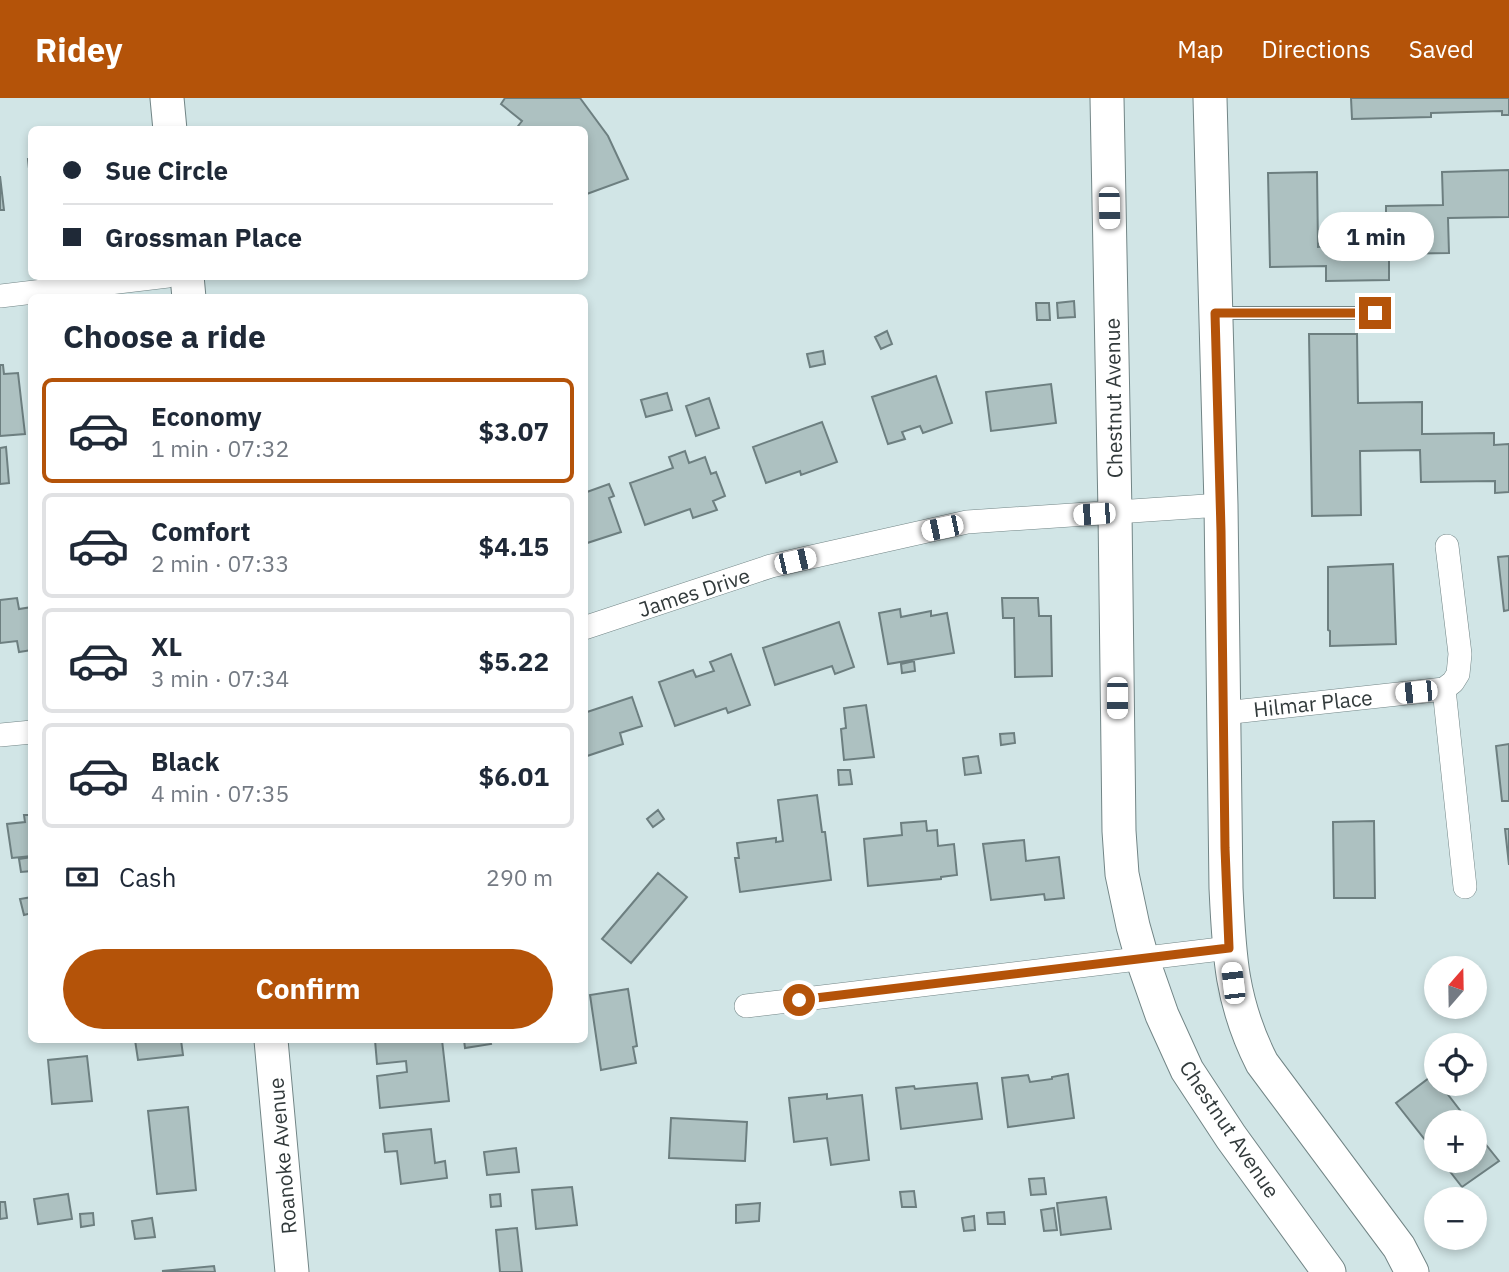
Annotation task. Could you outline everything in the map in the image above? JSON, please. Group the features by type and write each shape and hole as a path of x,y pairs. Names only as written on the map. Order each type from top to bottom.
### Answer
{"street":[{"path":"167,98 170,126"},
{"name":"Chestnut Avenue","path":"1107,98 1118,831 1122,874 1142,958 1162,1015 1187,1070 1231,1137 1329,1272"},
{"path":"1210,98 1221,505 1225,841 1233,983 1239,1007 1262,1063 1399,1247 1412,1272"},
{"path":"0,296 134,280"},
{"name":"James Drive","path":"588,627 771,566 967,522 1221,505"},
{"path":"1447,546 1460,654 1458,674 1444,689 1465,887"},
{"name":"Hilmar Place","path":"1224,713 1444,689"},
{"path":"0,735 28,732"},
{"path":"746,1006 1229,948"},
{"name":"Roanoke Avenue","path":"271,1043 292,1272"},
{"path":"1231,1137 1273,1214 1311,1272"}],"lane":[{"path":"1215,313 1375,313"}],"building":[{"path":"505,98 580,98 608,136 628,179 588,194 588,126 518,126 522,121 501,104"},
{"path":"1351,98 1509,98 1509,115 1502,115 1502,111 1431,113 1431,117 1352,119"},
{"path":"1509,170 1509,217 1448,218 1449,253 1389,254 1389,280 1326,281 1326,266 1270,267 1268,173 1317,172 1318,247 1328,246 1327,234 1386,233 1386,206 1443,205 1442,172"},
{"path":"0,176 4,210 0,210"},
{"path":"1074,301 1075,317 1058,318 1057,303"},
{"path":"1036,303 1049,303 1050,320 1037,320"},
{"path":"887,331 892,344 881,349 875,337"},
{"path":"1309,334 1357,334 1358,403 1422,402 1422,434 1494,433 1494,445 1509,444 1509,492 1495,493 1495,481 1421,482 1420,450 1360,451 1361,515 1312,516"},
{"path":"823,351 825,364 810,367 807,354"},
{"path":"0,365 3,365 4,374 18,373 25,434 0,436"},
{"path":"936,376 952,423 923,433 920,426 902,432 905,439 888,444 872,397"},
{"path":"1051,384 1056,423 991,431 986,392"},
{"path":"667,393 672,410 646,417 641,400"},
{"path":"709,398 719,428 696,436 686,406"},
{"path":"822,422 837,462 801,475 800,471 766,483 753,447"},
{"path":"6,447 9,483 0,484 0,448"},
{"path":"685,451 689,463 705,457 711,474 716,472 725,496 713,501 717,510 693,518 690,509 645,525 630,483 673,468 669,457"},
{"path":"609,484 614,496 609,498 621,532 588,543 588,492"},
{"path":"1509,556 1509,610 1504,611 1498,557"},
{"path":"1393,564 1396,644 1330,646 1328,567"},
{"path":"17,598 19,609 28,608 28,651 19,652 17,641 0,643 0,600"},
{"path":"1002,598 1038,598 1039,616 1051,616 1052,676 1015,677 1014,618 1003,618"},
{"path":"900,609 901,617 931,611 931,616 947,613 954,653 888,664 879,613"},
{"path":"839,622 854,667 835,674 832,666 775,685 763,648"},
{"path":"731,654 750,705 728,713 726,708 675,726 659,682 693,670 696,677 714,671 710,662"},
{"path":"914,661 915,671 902,673 901,664"},
{"path":"632,697 642,726 620,733 623,744 588,756 588,712"},
{"path":"866,705 874,757 844,760 841,729 846,728 844,708"},
{"path":"1014,733 1015,743 1001,745 1000,734"},
{"path":"1509,744 1509,801 1502,801 1496,746"},
{"path":"978,756 981,773 965,775 963,758"},
{"path":"838,770 850,770 852,784 839,785"},
{"path":"817,795 831,880 740,892 735,858 739,858 737,843 776,838 776,842 783,841 778,800"},
{"path":"658,810 664,819 653,827 647,819"},
{"path":"24,815 28,815 28,856 12,858 7,824 25,822"},
{"path":"926,821 927,831 937,830 938,846 954,844 957,875 868,886 864,839 902,835 901,823"},
{"path":"1374,821 1375,898 1334,898 1333,822"},
{"path":"1505,829 1509,829 1509,865"},
{"path":"1024,840 1026,861 1059,857 1064,898 1045,900 1044,894 991,900 983,844"},
{"path":"28,858 28,871 21,872 19,859"},
{"path":"658,873 687,897 631,963 602,939"},
{"path":"28,898 28,914 24,915 20,899"},
{"path":"628,989 637,1046 633,1047 636,1063 601,1070 590,995"},
{"path":"135,1043 181,1043 183,1055 138,1060"},
{"path":"375,1043 442,1043 449,1101 380,1108 377,1076 407,1072 406,1061 377,1064"},
{"path":"464,1043 491,1044 465,1048"},
{"path":"87,1056 92,1101 52,1104 48,1060"},
{"path":"1068,1074 1074,1118 1008,1127 1002,1078 1028,1075 1030,1082"},
{"path":"1424,1082 1424,1096 1449,1096 1460,1110 1424,1110 1424,1139 1396,1103"},
{"path":"977,1083 982,1119 901,1129 896,1088 914,1086 915,1089"},
{"path":"827,1094 827,1099 862,1095 869,1160 831,1165 827,1138 794,1142 789,1098"},
{"path":"188,1107 196,1190 157,1194 148,1111"},
{"path":"671,1118 747,1122 745,1161 669,1158"},
{"path":"431,1129 435,1163 445,1161 447,1178 401,1184 397,1151 385,1152 383,1134"},
{"path":"1487,1146 1499,1161 1487,1169"},
{"path":"516,1148 519,1172 487,1175 484,1152"},
{"path":"1451,1173 1482,1173 1462,1187"},
{"path":"1044,1178 1046,1194 1031,1195 1029,1179"},
{"path":"572,1187 577,1225 536,1229 532,1190"},
{"path":"914,1191 916,1207 902,1207 900,1192"},
{"path":"68,1194 72,1219 38,1224 34,1199"},
{"path":"500,1194 501,1206 491,1207 490,1195"},
{"path":"1106,1197 1111,1229 1061,1235 1057,1203"},
{"path":"0,1202 5,1202 7,1218 0,1219"},
{"path":"760,1203 759,1221 736,1223 736,1205"},
{"path":"1054,1208 1057,1230 1044,1231 1041,1210"},
{"path":"1004,1212 1005,1224 988,1224 987,1213"},
{"path":"93,1213 94,1225 81,1227 80,1214"},
{"path":"974,1216 975,1230 964,1231 962,1218"},
{"path":"152,1218 155,1237 135,1239 132,1221"},
{"path":"517,1228 522,1272 500,1272 496,1230"},
{"path":"214,1266 215,1272 162,1271"}],"route":[{"path":"799,1000 1229,948 1215,313 1375,313"}]}
